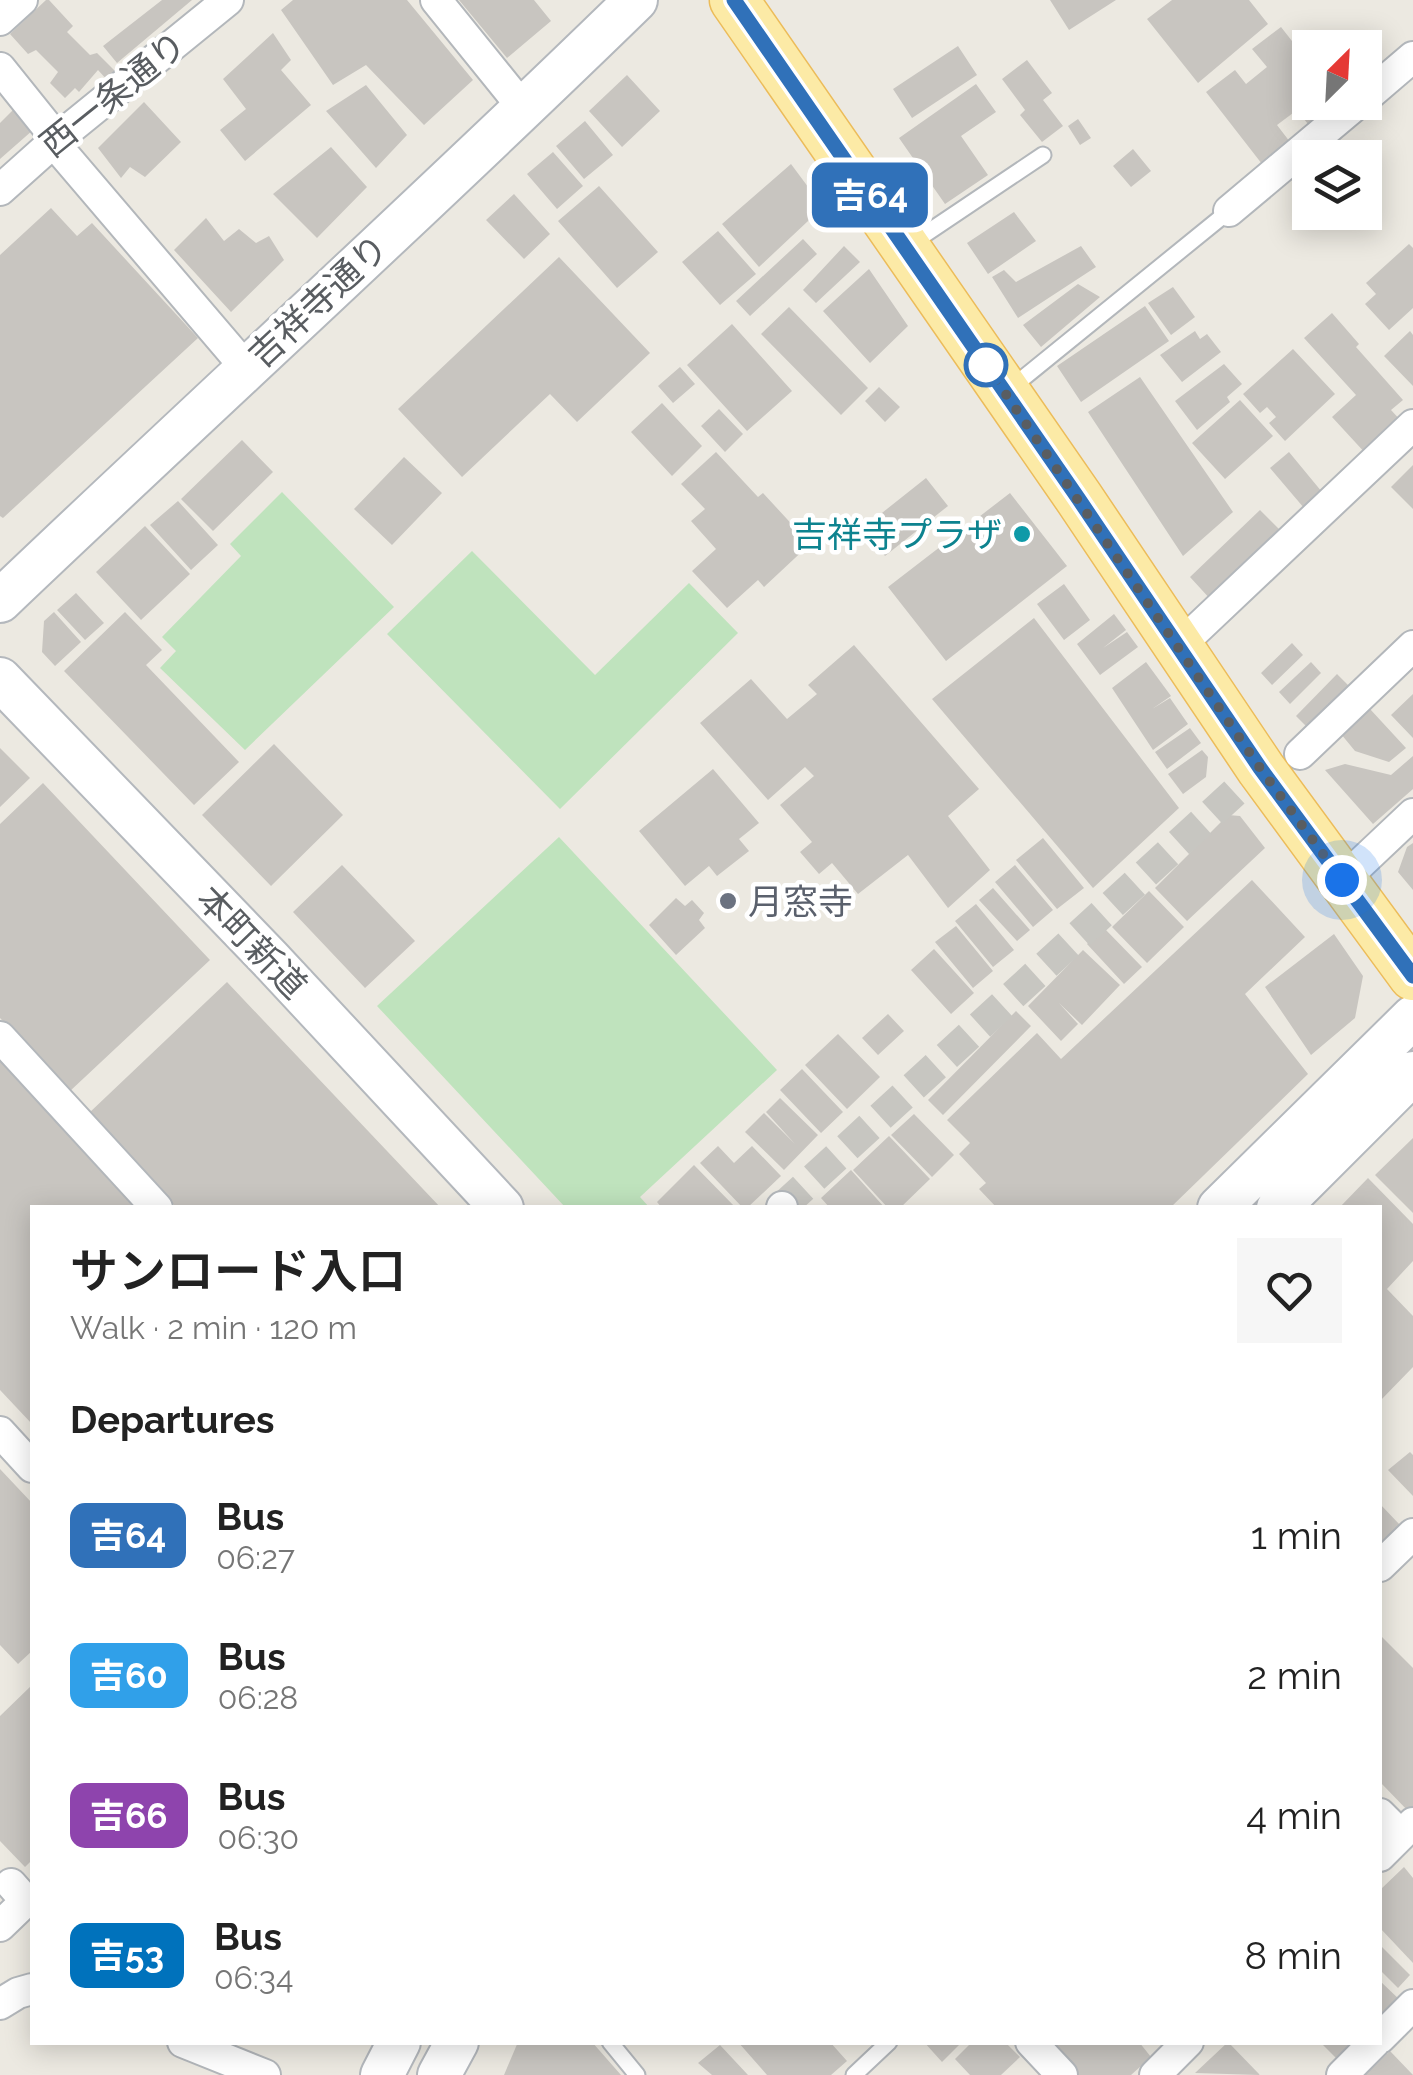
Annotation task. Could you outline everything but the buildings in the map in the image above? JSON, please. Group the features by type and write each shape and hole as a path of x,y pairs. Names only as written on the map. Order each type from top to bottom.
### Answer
{"main road":[{"path":"734,0 1178,647 1413,976"}],"street":[{"path":"0,20 22,0"},
{"name":"西一条通り","path":"0,190 228,0"},
{"path":"436,0 524,109"},
{"name":"吉祥寺通り","path":"0,601 636,0"},
{"path":"1382,84 1413,58"},
{"path":"0,68 57,139 60,150 246,368"},
{"path":"1230,211 1338,120"},
{"path":"1178,647 1413,425"},
{"path":"1266,771 1413,646"},
{"name":"本町新道","path":"0,679 270,959 499,1205"},
{"path":"1342,880 1413,814"},
{"path":"1222,1205 1413,1017"},
{"path":"0,1037 154,1205"},
{"path":"1281,1205 1413,1073"},
{"path":"0,1432 30,1465"},
{"path":"1382,1564 1413,1534"},
{"path":"0,1926 18,1892"},
{"path":"0,2004 30,1990"},
{"path":"1382,2036 1413,2005"},
{"path":"190,2045 264,2075"},
{"path":"382,2075 397,2045"},
{"path":"440,2075 455,2045"},
{"path":"1033,2045 1062,2075"},
{"path":"1155,2075 1185,2045"},
{"path":"1342,2075 1373,2045"}],"lane":[{"path":"906,247 1043,155"},
{"path":"1005,394 1230,211"},
{"path":"613,2045 638,2075"},
{"path":"854,2075 885,2045"}],"green space":[{"path":"282,492 394,607 245,750 160,668 176,651 162,637 241,556 230,544"},
{"path":"472,551 595,675 689,583 738,633 560,809 387,634"},
{"path":"559,837 777,1070 640,1197 647,1205 563,1205 377,1006"}],"tunnel":[{"path":"784,1205 1236,791"}],"bus line":[{"name":"吉64","path":"734,0 1260,768 1413,976"}],"place":[{"name":"吉祥寺プラザ","path":"1022,534"},
{"name":"月窓寺","path":"728,901"}],"route":[{"path":"986,365 1260,768 1342,880"}]}
